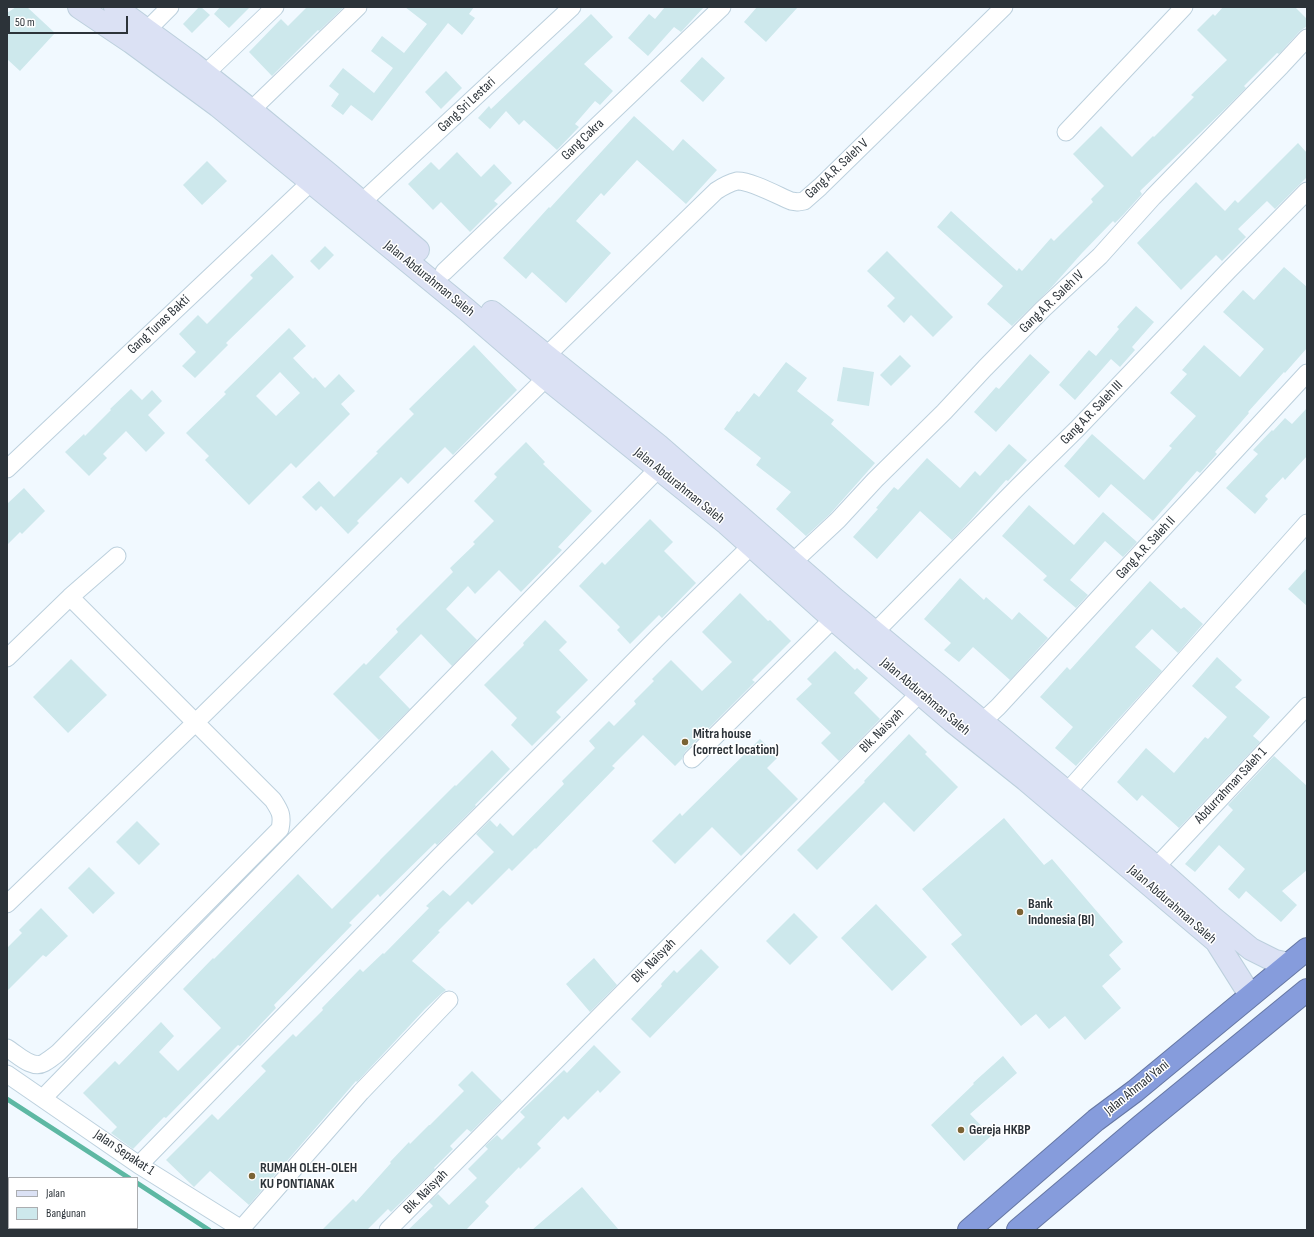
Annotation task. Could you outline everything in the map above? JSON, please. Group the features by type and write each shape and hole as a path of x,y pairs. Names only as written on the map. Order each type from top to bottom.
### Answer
{"highway":[{"name":"Jalan Ahmad Yani","path":"969,1230 1096,1120 1141,1086 1307,949"},
{"path":"1018,1230 1141,1126 1307,990"}],"street":[{"name":"Jalan Abdurahman Saleh","path":"79,7 218,106 245,117 362,202 546,356 658,445 732,519 751,546 833,619 952,721 1167,889 1212,917 1251,949 1275,961 1288,964"},
{"name":"Jalan Abdurahman Saleh","path":"115,7 206,74 245,117 312,181 472,314 546,378 658,469 793,562 1156,867 1167,889 1216,941 1250,995"},
{"path":"147,30 170,7"},
{"path":"206,74 275,7"},
{"path":"245,117 358,7"},
{"name":"Gang Sri Lestari","path":"362,202 572,7"},
{"name":"Gang Cakra","path":"444,272 722,7"},
{"name":"Gang A.R. Saleh V","path":"546,356 716,191 737,181 747,182 791,201 804,201 820,188 1004,7"},
{"path":"1066,132 1184,7"},
{"name":"Gang A.R. Saleh IV","path":"793,562 838,520 875,480 944,412 1043,309 1100,256 1153,197 1307,38"},
{"name":"Gang Tunas Bakti","path":"7,469 312,181"},
{"name":"Gang A.R. Saleh III","path":"875,632 1077,429 1307,191"},
{"name":"Gang A.R. Saleh II","path":"983,721 998,707 1307,373"},
{"path":"7,904 195,723 546,378"},
{"path":"43,1098 658,469"},
{"path":"1068,792 1307,523"},
{"path":"139,1165 439,857 660,635 751,546"},
{"path":"7,658 70,597 117,556"},
{"path":"7,1048 28,1063 35,1065 43,1064 58,1053 280,829 282,822 282,814 272,800 70,597"},
{"path":"692,759 833,619"},
{"name":"Blk. Naisyah","path":"388,1230 920,693"},
{"name":"Abdurrahman Saleh 1","path":"1156,867 1307,706"},
{"path":"242,1229 361,1092 449,1000"},
{"name":"Jalan Sepakat 1","path":"7,1074 139,1165 220,1226 242,1229"}],"building":[{"path":"16,7 27,7 55,33 20,71 7,59 7,13"},
{"path":"199,7 210,15 192,33 183,24"},
{"path":"220,7 250,7 229,28 214,14"},
{"path":"307,7 344,7 319,31 318,30 272,76 249,52 281,19 288,26"},
{"path":"405,7 474,7 469,14 475,18 462,35 448,23 372,121 351,105 343,115 331,106 339,94 329,86 343,68 374,93 393,68 371,51 382,36 404,53 427,24"},
{"path":"665,7 704,7 681,32 674,27 648,56 628,38 649,14 655,19"},
{"path":"757,7 798,7 766,42 744,22"},
{"path":"1223,7 1295,7 1307,19 1307,26 1300,31 1279,54 1277,53 1244,86 1246,88 1140,191 1142,194 1124,214 1115,223 1113,221 1050,289 1012,326 987,304 1003,286 937,227 951,211 1017,271 1019,268 1022,271 1051,238 1054,241 1093,202 1091,199 1104,186 1073,154 1101,126 1132,157 1194,97 1191,95 1227,60 1197,30 1213,14 1215,16"},
{"path":"591,14 613,37 584,64 613,91 600,105 595,101 575,124 579,127 557,150 524,120 519,125 506,111 490,129 478,118 489,106 491,109"},
{"path":"702,57 725,78 703,102 680,81"},
{"path":"446,71 462,88 441,109 425,92"},
{"path":"634,116 673,151 683,139 717,170 686,204 637,160 604,196 601,193 576,221 611,253 566,303 532,272 526,279 503,258"},
{"path":"1298,143 1307,153 1307,177 1275,209 1267,201 1238,229 1246,237 1222,261 1216,255 1181,290 1137,243 1196,182 1225,211 1235,200 1238,203"},
{"path":"457,152 481,177 494,164 512,183 494,201 498,204 470,232 441,202 433,210 408,184 431,162 439,170"},
{"path":"207,161 227,181 202,205 183,185"},
{"path":"325,246 334,255 319,270 310,261"},
{"path":"887,251 953,317 933,337 911,315 904,323 887,306 895,298 867,271"},
{"path":"272,254 294,277 226,343 228,345 195,378 182,366 196,352 179,334 198,315 207,324 253,278 250,275"},
{"path":"1284,267 1307,287 1307,348 1248,412 1249,413 1215,452 1217,454 1200,473 1197,471 1153,521 1111,484 1099,498 1064,466 1092,434 1144,480 1172,448 1169,446 1196,416 1170,393 1187,374 1182,370 1204,345 1240,377 1264,349 1223,312 1243,290 1254,300"},
{"path":"1136,306 1154,322 1132,347 1135,350 1120,367 1111,359 1075,400 1059,385 1089,350 1096,356 1119,329 1117,327"},
{"path":"289,328 306,346 293,358 313,379 315,377 325,388 339,374 355,391 341,404 350,414 296,468 291,463 249,505 205,460 209,456 186,433 226,394 224,392","holes":["280,372 300,393 276,416 256,396"]},
{"path":"474,345 517,390 453,455 445,447 408,484 401,477 357,521 359,523 348,534 321,506 316,511 302,497 319,481 334,497 414,414 409,409"},
{"path":"1030,354 1050,372 996,432 974,412 996,387 999,389"},
{"path":"900,355 911,366 891,386 880,375"},
{"path":"786,362 807,378 797,391 834,420 831,424 875,463 830,514 806,536 776,509 791,492 756,465 761,458 724,429 737,411 739,412 754,393 759,397"},
{"path":"843,367 874,372 869,406 837,401"},
{"path":"131,389 142,400 152,390 162,401 148,415 165,433 146,452 126,431 103,454 107,458 89,476 65,452 84,434 85,436"},
{"path":"1307,408 1307,456 1285,480 1283,477 1265,496 1268,499 1255,514 1226,488 1258,454 1253,450 1272,430 1273,431 1285,418 1292,424"},
{"path":"526,442 545,462 543,464 592,511 558,547 562,550 521,592 499,570 475,594 468,586 446,609 477,640 452,666 421,634 379,677 410,709 379,740 333,694 364,663 366,665 398,632 396,629 453,572 450,568 475,544 473,542 494,521 474,501 497,477 494,474"},
{"path":"1009,444 1027,460 1008,481 1006,480 952,540 920,511 877,559 853,537 878,509 876,508 894,487 898,490 927,458 960,488 975,471 980,476"},
{"path":"24,488 45,511 22,534 20,532 7,545 7,504"},
{"path":"1029,505 1074,545 1103,512 1137,542 1123,557 1105,541 1070,580 1088,595 1076,608 1043,580 1047,576 1002,536"},
{"path":"650,519 673,542 664,551 696,583 662,618 659,615 630,644 617,630 620,627 579,586 602,562 605,565"},
{"path":"1307,568 1307,606 1288,589"},
{"path":"960,578 984,600 986,597 1012,620 1019,612 1048,638 1010,680 973,647 959,662 944,650 951,643 924,619"},
{"path":"1150,581 1181,609 1184,607 1203,624 1178,653 1152,629 1135,647 1162,671 1076,766 1055,748 1073,727 1040,697 1067,667 1070,670"},
{"path":"740,593 791,641 752,680 755,682 685,752 682,759 675,766 643,735 612,766 615,768 536,849 535,848 512,871 509,868 472,905 468,901 438,931 440,932 412,961 446,990 425,1009 357,1082 356,1081 249,1205 210,1171 194,1187 166,1160 212,1114 218,1120 266,1071 261,1066 293,1034 296,1037 360,969 363,972 383,953 384,954 429,908 426,906 443,890 450,896 494,852 476,834 490,820 497,827 500,823 513,836 564,784 562,781 595,748 589,741 609,721 614,726 636,704 634,701 654,681 652,679 671,660 702,691 732,662 702,632"},
{"path":"545,620 567,642 559,650 588,680 556,712 561,717 532,746 511,725 517,718 484,685 524,645 523,643"},
{"path":"835,651 855,670 857,668 868,678 854,693 880,719 839,761 821,743 831,733 796,699 812,684 807,679"},
{"path":"1217,657 1242,680 1235,687 1270,717 1253,736 1260,742 1179,828 1142,795 1137,801 1117,782 1146,748 1174,773 1205,737 1208,739 1227,717 1192,686"},
{"path":"71,659 107,695 68,733 33,697"},
{"path":"909,734 927,752 925,754 958,787 914,832 884,802 817,870 797,850 865,782 864,781"},
{"path":"760,739 778,757 767,768 798,799 741,856 712,827 675,864 652,841 680,813 682,816"},
{"path":"492,750 510,769 437,845 435,843 380,897 378,894 349,923 352,925 274,1005 276,1008 240,1046 238,1045 133,1149 111,1133 117,1127 83,1093 115,1061 119,1065 161,1022 174,1036 159,1052 178,1071 221,1028 183,989 213,958 214,959 298,874 332,909 455,785 456,786"},
{"path":"1274,756 1307,786 1307,870 1282,891 1297,905 1281,922 1246,891 1239,899 1228,889 1245,869 1219,845 1195,872 1185,864 1233,810 1228,805"},
{"name":"Bank Indonesia (BI)","path":"1004,818 1044,865 1052,859 1123,942 1109,955 1121,969 1102,986 1121,1008 1085,1040 1065,1016 1049,1029 1036,1014 1021,1026 951,944 962,935 922,889"},
{"path":"137,821 160,844 139,865 116,842"},
{"path":"89,867 115,893 93,914 68,888"},
{"path":"876,904 927,957 892,991 841,938"},
{"path":"41,908 68,936 46,957 43,955 7,991 7,948 22,933 19,930"},
{"path":"794,913 818,937 790,965 766,941"},
{"path":"701,949 719,967 650,1038 631,1019 662,986 661,984 674,970 677,973"},
{"path":"594,958 617,985 590,1012 566,984"},
{"path":"594,1045 621,1072 600,1093 598,1090 568,1120 564,1116 537,1144 541,1148 520,1169 519,1167 485,1202 489,1206 466,1230 408,1230 433,1206 429,1202 438,1194 449,1205 477,1178 468,1169 488,1149 485,1146 497,1135 502,1140 525,1117 520,1112 564,1070 567,1073"},
{"path":"1003,1056 1017,1073 970,1114 991,1136 964,1161 931,1125 974,1084 973,1083"},
{"path":"472,1071 502,1101 471,1132 467,1129 450,1146 453,1149 434,1168 435,1169 391,1212 388,1209 367,1230 322,1230 353,1199 356,1202 409,1142 410,1144 464,1091 458,1085"},
{"path":"582,1187 619,1230 532,1230"}],"waterway":[{"path":"7,1099 127,1177"},
{"path":"138,1184 209,1230"}],"place":[{"name":"Mitra house (correct location)","path":"685,742"},
{"name":"Bank Indonesia (BI)","path":"1020,912"},
{"name":"Gereja HKBP","path":"961,1130"},
{"name":"RUMAH OLEH-OLEH KU PONTIANAK","path":"252,1176"}]}
